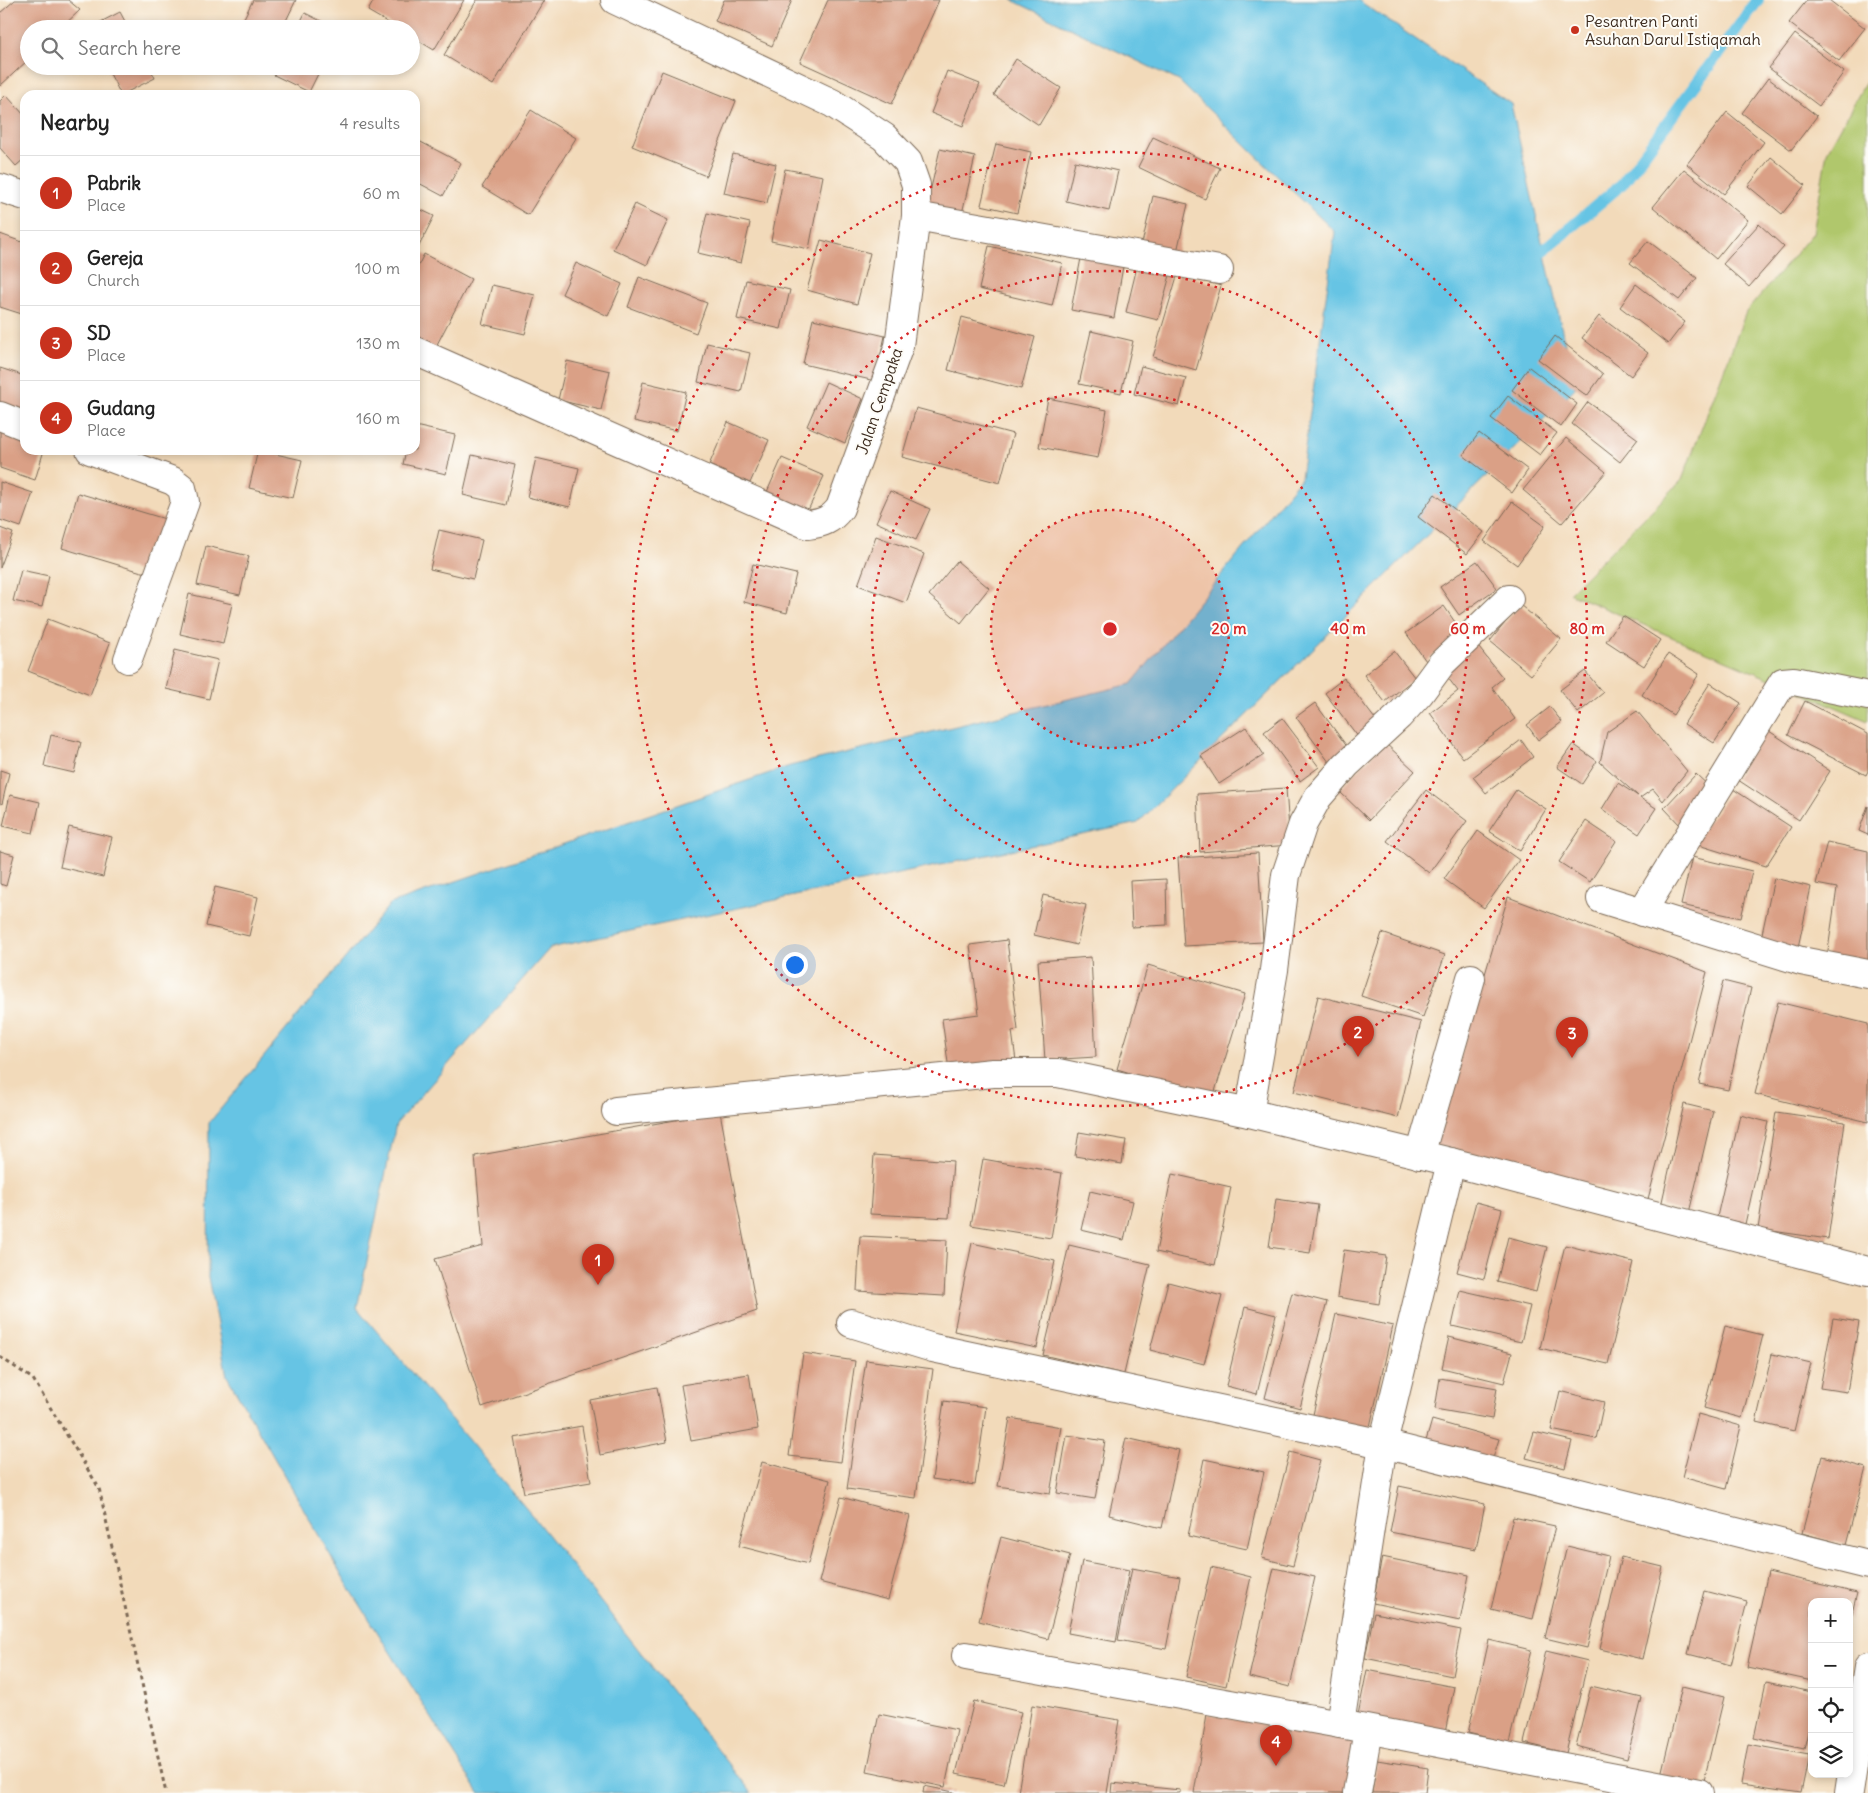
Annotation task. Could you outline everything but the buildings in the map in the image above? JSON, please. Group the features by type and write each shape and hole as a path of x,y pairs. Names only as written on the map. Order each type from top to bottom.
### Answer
{"street":[{"name":"Jalan Cempaka","path":"420,353 808,525 821,524 832,519 846,496 899,346 916,216 916,185 908,162 884,137 832,104 615,0"},
{"path":"0,188 20,194"},
{"path":"916,216 1219,270"},
{"path":"0,416 20,424"},
{"path":"103,455 173,481 182,488 185,502 128,659"},
{"path":"1249,1113 1274,970 1286,875 1303,824 1318,797 1340,772 1399,716 1420,693 1442,663 1509,599"},
{"path":"1642,912 1783,682 1794,681 1868,696"},
{"path":"1601,899 1801,961 1868,974"},
{"path":"1420,1155 1471,978"},
{"path":"616,1111 993,1073 1058,1073 1249,1113 1451,1162 1868,1271"},
{"path":"1340,1724 1384,1444 1451,1162"},
{"path":"851,1323 933,1348 1384,1444 1868,1565"},
{"path":"966,1656 1340,1724 1699,1793"},
{"path":"1849,1793 1868,1667"},
{"path":"1357,1793 1368,1730"}],"path":[{"path":"0,1357 33,1378 100,1488 166,1793"}],"green space":[{"path":"1868,78 1868,721 1569,593 1682,480 1746,312 1813,233 1827,152"}],"water":[{"path":"1012,0 1358,0 1511,104 1575,388 1138,823 550,948 396,1124 357,1308 535,1519 752,1793 479,1793 344,1579 227,1376 208,1277 209,1123 390,904 790,766 1131,684 1301,478 1335,232 1179,81"}],"waterway":[{"path":"1531,261 1622,184 1758,0"}],"place":[{"name":"Pesantren Panti Asuhan Darul Istiqamah","path":"1575,30"},
{"name":"Gereja","path":"1358,1057"},
{"name":"SD","path":"1572,1058"},
{"name":"Pabrik","path":"598,1285"},
{"name":"Gudang","path":"1276,1766"}]}
